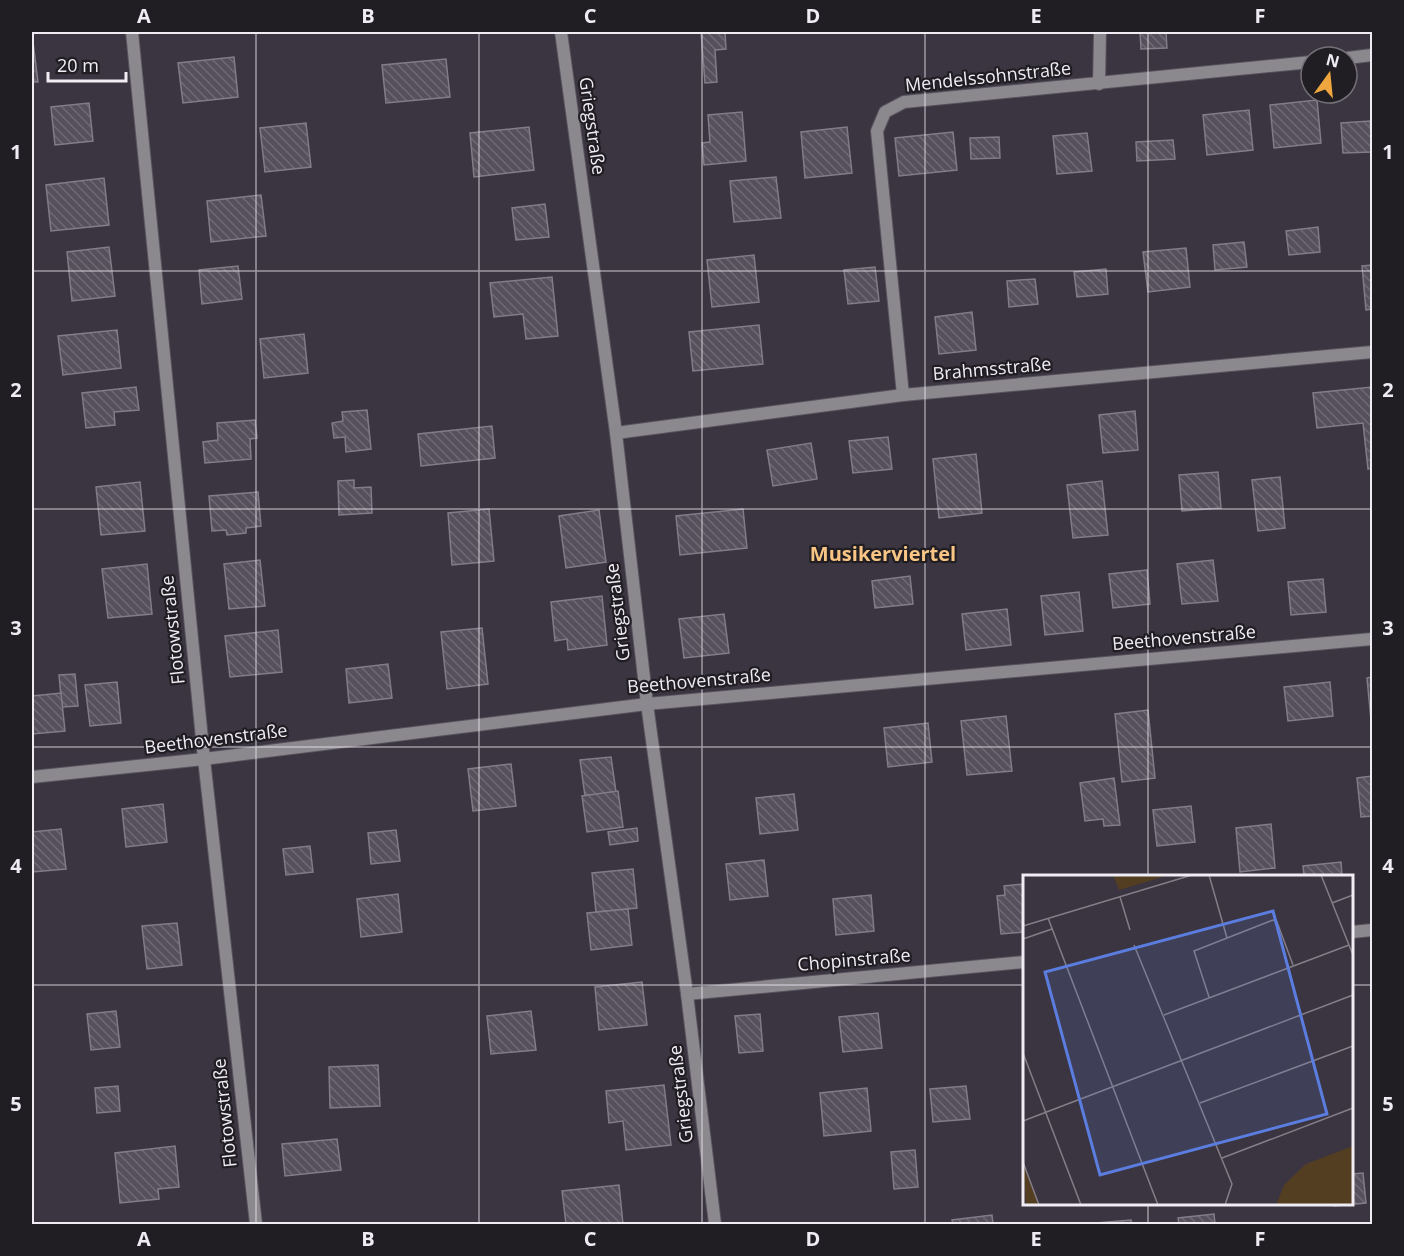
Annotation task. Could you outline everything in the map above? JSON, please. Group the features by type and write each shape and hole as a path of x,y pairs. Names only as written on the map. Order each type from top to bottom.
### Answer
{"street":[{"name":"Flotowstraße","path":"132,32 204,759 256,1224"},
{"name":"Griegstraße","path":"561,32 616,433 647,704 687,993 715,1224"},
{"path":"1099,84 1100,32"},
{"name":"Mendelssohnstraße","path":"903,395 877,131 885,112 904,102 1299,63"},
{"name":"Brahmsstraße","path":"616,433 903,395 1372,352"},
{"name":"Beethovenstraße","path":"32,777 204,759 647,704 1372,639"},
{"path":"1353,932 1372,930"},
{"name":"Chopinstraße","path":"687,993 1023,962"}],"building":[{"path":"701,32 725,32 726,49 715,50 717,82 705,83"},
{"path":"1140,32 1166,32 1167,48 1141,49"},
{"path":"33,42 38,82 32,82"},
{"path":"234,57 238,97 183,103 178,63"},
{"path":"446,59 450,97 386,103 382,65"},
{"path":"1299,102 1299,105 1317,105 1321,143 1274,148 1270,105"},
{"path":"89,103 93,141 55,145 51,107"},
{"path":"1249,110 1253,150 1207,155 1203,115"},
{"path":"742,112 746,161 704,165 702,143 710,142 708,115"},
{"path":"1370,121 1372,152 1343,153 1341,123"},
{"path":"306,123 311,167 265,172 260,128"},
{"path":"529,127 534,170 474,177 470,133"},
{"path":"847,127 852,173 805,178 801,132"},
{"path":"953,132 957,170 899,176 895,138"},
{"path":"1087,133 1092,171 1057,174 1053,136"},
{"path":"999,137 1000,158 971,159 970,138"},
{"path":"1173,140 1175,159 1137,161 1136,142"},
{"path":"776,177 781,218 734,222 730,181"},
{"path":"104,178 109,225 51,231 46,185"},
{"path":"261,195 266,236 211,242 207,201"},
{"path":"545,204 549,237 516,240 512,208"},
{"path":"1318,227 1320,252 1289,255 1286,231"},
{"path":"1244,242 1247,267 1215,270 1213,245"},
{"path":"109,247 115,296 72,301 67,252"},
{"path":"1186,248 1190,287 1148,292 1143,252"},
{"path":"754,255 759,302 712,307 707,260"},
{"path":"1372,265 1372,309 1366,310 1362,266"},
{"path":"238,266 242,299 202,304 199,270"},
{"path":"875,267 879,301 848,304 844,270"},
{"path":"1106,269 1108,294 1077,297 1074,272"},
{"path":"552,277 558,336 526,339 523,314 494,317 490,283"},
{"path":"1035,279 1038,304 1009,307 1007,281"},
{"path":"972,312 976,350 939,354 935,317"},
{"path":"759,325 763,364 693,371 689,332"},
{"path":"117,330 121,368 63,375 58,336"},
{"path":"304,334 308,373 264,378 260,339"},
{"path":"136,387 139,410 114,412 115,425 86,428 82,393"},
{"path":"1372,387 1372,468 1368,469 1363,423 1317,428 1313,393"},
{"path":"367,410 371,449 346,452 345,437 334,438 332,423 343,421 342,412"},
{"path":"1135,411 1138,450 1103,453 1099,415"},
{"path":"255,420 257,438 250,439 251,459 205,463 203,442 218,440 217,423"},
{"path":"492,426 495,458 421,466 418,434"},
{"path":"888,437 892,469 853,473 849,441"},
{"path":"811,443 817,479 773,486 767,450"},
{"path":"976,454 982,513 939,518 933,459"},
{"path":"1218,472 1221,508 1182,511 1179,475"},
{"path":"1280,477 1285,528 1258,531 1252,480"},
{"path":"354,480 354,488 371,487 372,513 339,515 338,481"},
{"path":"1102,481 1108,535 1073,538 1067,485"},
{"path":"140,482 145,531 101,535 96,487"},
{"path":"258,492 261,526 246,528 246,533 227,535 226,530 212,531 209,496"},
{"path":"489,509 494,561 452,565 448,513"},
{"path":"743,509 747,548 680,555 676,516"},
{"path":"599,510 606,562 566,568 559,516"},
{"path":"260,560 265,606 229,609 224,564"},
{"path":"1213,560 1218,601 1182,604 1177,564"},
{"path":"147,564 152,614 108,618 102,569"},
{"path":"1147,570 1150,604 1113,608 1109,574"},
{"path":"910,576 913,604 875,608 872,581"},
{"path":"1323,579 1326,612 1291,615 1288,582"},
{"path":"1079,592 1083,631 1045,635 1041,596"},
{"path":"602,596 607,645 568,650 567,639 555,641 551,602"},
{"path":"1007,609 1011,645 966,650 962,614"},
{"path":"724,614 729,653 684,658 679,619"},
{"path":"482,628 488,684 447,689 441,632"},
{"path":"278,630 282,672 230,677 225,636"},
{"path":"388,664 392,698 349,703 346,669"},
{"path":"75,674 78,706 62,707 59,675"},
{"path":"1372,677 1372,720 1371,720 1367,678"},
{"path":"117,682 121,723 90,726 85,685"},
{"path":"1330,682 1333,716 1288,721 1284,687"},
{"path":"61,693 65,731 32,734 32,696"},
{"path":"1148,710 1155,778 1122,782 1115,714"},
{"path":"1006,716 1012,771 967,775 961,721"},
{"path":"928,723 932,762 888,767 884,728"},
{"path":"611,757 616,792 585,796 580,760"},
{"path":"511,764 516,806 473,811 468,769"},
{"path":"1372,776 1372,816 1361,817 1357,778"},
{"path":"1114,778 1120,825 1104,826 1103,819 1085,821 1080,783"},
{"path":"618,791 623,827 587,832 582,796"},
{"path":"794,794 798,830 760,834 756,798"},
{"path":"163,804 167,842 126,847 122,809"},
{"path":"1191,806 1195,842 1157,846 1153,810"},
{"path":"1271,824 1275,868 1240,872 1236,828"},
{"path":"637,828 638,841 610,845 608,832"},
{"path":"61,829 66,869 32,872 32,832"},
{"path":"396,830 400,861 371,864 368,833"},
{"path":"310,846 313,872 286,875 283,849"},
{"path":"764,860 768,896 730,900 726,864"},
{"path":"1341,862 1342,875 1304,875 1303,866"},
{"path":"633,869 637,908 596,912 592,873"},
{"path":"1023,884 1023,932 1001,934 997,896 1005,895 1004,886"},
{"path":"398,894 402,932 361,937 357,899"},
{"path":"871,895 874,931 836,935 833,899"},
{"path":"628,909 632,945 591,950 587,913"},
{"path":"177,923 182,965 147,969 142,926"},
{"path":"642,982 647,1025 599,1030 595,987"},
{"path":"116,1011 120,1047 91,1050 87,1014"},
{"path":"531,1011 536,1050 491,1054 487,1016"},
{"path":"878,1013 882,1048 843,1052 839,1017"},
{"path":"760,1014 763,1051 739,1053 735,1016"},
{"path":"378,1065 380,1106 330,1108 329,1067"},
{"path":"664,1085 671,1145 626,1150 623,1121 609,1123 606,1091"},
{"path":"118,1086 120,1111 97,1113 95,1088"},
{"path":"966,1086 970,1119 933,1122 930,1089"},
{"path":"867,1088 871,1131 824,1136 820,1093"},
{"path":"337,1139 341,1170 285,1176 282,1144"},
{"path":"175,1146 179,1187 158,1189 159,1199 120,1203 115,1153"},
{"path":"915,1150 918,1187 894,1189 891,1152"},
{"path":"1363,1173 1366,1203 1353,1204 1353,1174"},
{"path":"619,1185 623,1224 566,1224 562,1191"},
{"path":"1214,1214 1215,1224 1179,1224 1178,1218"},
{"path":"992,1215 993,1224 953,1224 952,1220"},
{"path":"1131,1220 1132,1224 1096,1224 1096,1223"}],"district":[{"name":"Musikerviertel","path":"883,554"}]}
